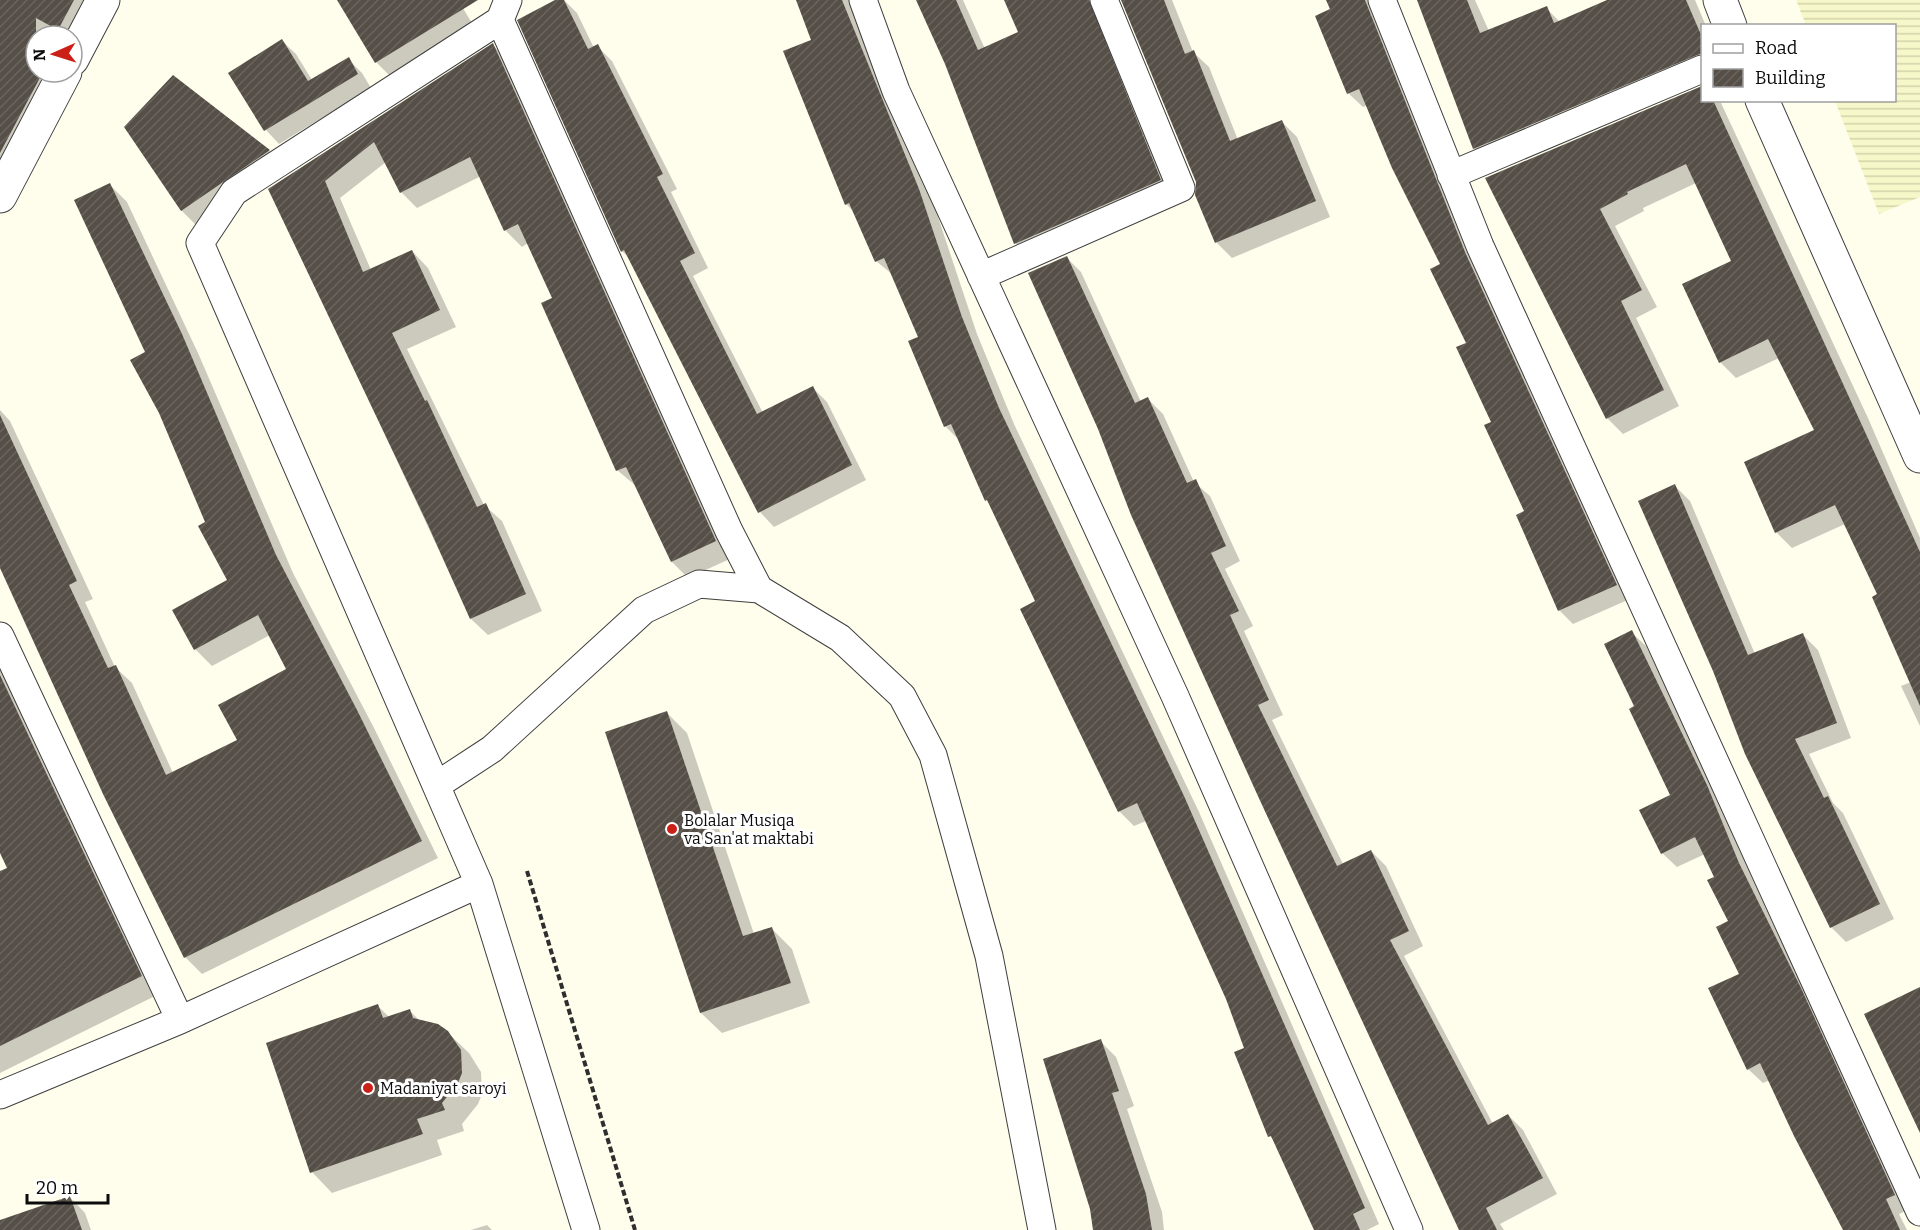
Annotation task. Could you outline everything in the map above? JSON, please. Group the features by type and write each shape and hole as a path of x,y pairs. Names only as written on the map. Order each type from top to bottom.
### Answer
{"street":[{"path":"84,36 103,0"},
{"path":"863,0 896,91 1175,696 1409,1230"},
{"path":"981,276 1181,188 1104,0"},
{"path":"1382,0 1485,257 1920,1212"},
{"path":"1720,0 1729,24"},
{"path":"586,1230 479,884 200,243 234,192 504,10 729,531 759,590"},
{"path":"1451,175 1701,69"},
{"path":"0,196 59,84"},
{"path":"1763,102 1920,456"},
{"path":"437,785 492,749 644,610 699,584 759,590 840,639 902,696 933,755 989,956 1042,1230"},
{"path":"0,636 180,1020"},
{"path":"0,1095 180,1020 479,884"}],"path":[{"path":"527,870 634,1230"}],"green space":[{"path":"1796,0 1920,0 1920,197 1879,214 1835,102 1896,102 1896,24 1806,24"}],"building":[{"path":"0,0 74,0 61,24 47,24 36,18 36,24 24,24 24,84 37,84 0,153"},
{"path":"337,0 478,0 375,63"},
{"path":"555,0 564,0 588,49 598,44 663,174 657,177 695,253 680,261 757,414 813,386 852,465 758,513 624,250 621,252 517,20"},
{"path":"796,0 842,0 919,189 962,317 999,408 1184,796 1365,1208 1353,1214 1360,1230 1314,1230 1271,1136 1268,1137 1234,1052 1244,1048 1226,999 1137,803 1118,812 1020,609 1035,601 987,500 985,501 951,424 944,427 908,341 918,337 884,258 875,262 849,203 845,205 783,51 811,40"},
{"path":"916,0 956,0 978,50 1018,32 1004,0 1089,0 1161,180 1014,244 945,64"},
{"path":"1121,0 1164,0 1185,54 1194,50 1230,141 1282,120 1316,201 1215,243 1195,195 1196,182"},
{"path":"1326,0 1365,0 1465,252 1617,585 1558,611 1516,515 1524,511 1484,425 1491,422 1456,347 1466,343 1430,269 1440,264 1392,168 1359,89 1347,94 1315,16 1330,9"},
{"path":"1417,0 1467,0 1480,33 1547,6 1554,23 1607,0 1686,0 1701,35 1701,53 1473,149"},
{"path":"282,39 308,81 349,57 358,74 264,131 228,73"},
{"path":"493,43 716,541 671,562 626,467 616,471 541,303 552,298 518,224 504,231 470,157 400,193 374,142 325,181 363,272 412,250 440,310 392,333 425,401 427,400 477,507 486,503 526,594 470,619 428,525 268,189"},
{"path":"173,75 270,150 181,211 124,127"},
{"path":"1701,86 1701,102 1714,102 1920,552 1920,706 1872,597 1877,594 1835,505 1775,533 1744,462 1814,430 1768,339 1719,363 1682,284 1731,261 1686,164 1627,192 1628,194 1600,209 1642,290 1621,301 1664,390 1606,419 1485,178"},
{"path":"110,183 182,334 276,555 422,841 184,958 103,794 0,568 0,415 77,581 69,585 108,668 116,665 166,775 237,740 218,705 286,669 258,615 194,650 172,610 227,580 198,526 205,522 159,413 130,360 145,352 74,200"},
{"path":"1067,256 1135,403 1148,397 1187,483 1196,479 1226,546 1211,553 1239,611 1230,615 1269,700 1258,705 1337,866 1371,850 1409,931 1390,940 1488,1125 1508,1114 1543,1178 1486,1208 1497,1230 1459,1230 1257,794 1131,515 1098,429 1028,273"},
{"path":"1675,484 1748,655 1803,633 1837,723 1795,739 1824,798 1828,796 1880,904 1830,928 1745,754 1713,671 1638,501"},
{"path":"1632,630 1707,785 1739,863 1801,988 1895,1195 1886,1199 1900,1230 1843,1230 1794,1136 1760,1063 1747,1070 1708,988 1739,974 1716,927 1728,921 1707,880 1714,877 1695,837 1661,854 1639,810 1670,795 1629,709 1634,706 1604,644"},
{"path":"0,675 142,976 0,1046 0,871 7,868 0,853"},
{"name":"Bolalar Musiqa va San'at maktabi","path":"667,711 743,936 772,927 791,983 700,1013 605,732"},
{"path":"1920,987 1920,1133 1864,1014"},
{"name":"Madaniyat saroyi","path":"378,1004 383,1018 410,1009 413,1018 438,1024 448,1031 461,1050 462,1073 458,1083 442,1103 445,1110 417,1119 423,1134 310,1173 266,1043"},
{"path":"1101,1039 1119,1091 1112,1093 1146,1194 1152,1230 1093,1230 1090,1209 1043,1059"},
{"path":"70,1196 82,1230 0,1230 0,1220"}],"place":[{"name":"Bolalar Musiqa va San'at maktabi","path":"672,829"},
{"name":"Madaniyat saroyi","path":"368,1088"}]}
